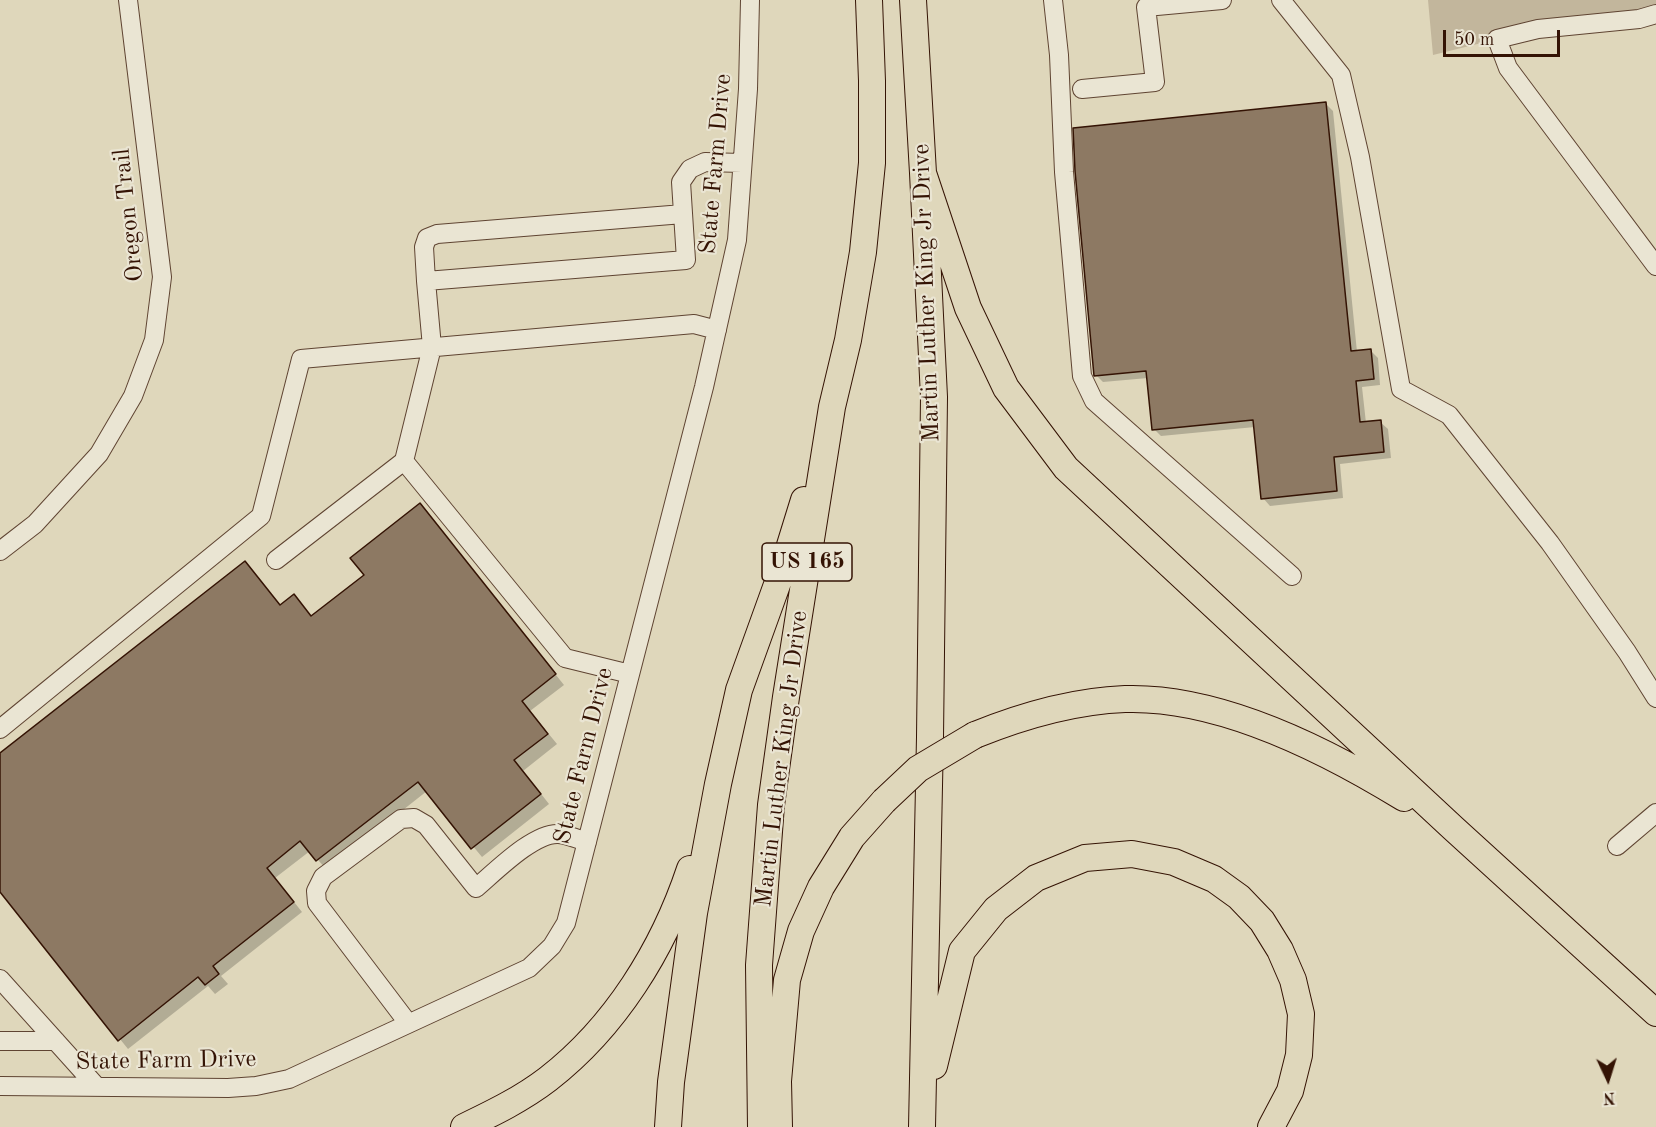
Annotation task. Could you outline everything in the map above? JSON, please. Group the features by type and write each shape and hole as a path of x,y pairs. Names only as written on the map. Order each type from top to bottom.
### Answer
{"highway":[{"name":"Martin Luther King Jr Drive","path":"761,1127 759,965 771,805 832,407 848,340 861,263 872,163 869,0"},
{"path":"905,0 915,30"},
{"name":"Martin Luther King Jr Drive","path":"913,0 934,409 922,1120"},
{"path":"923,173 968,308 1006,388 1066,468 1453,828 1656,1013"},
{"path":"668,1127 671,1082 692,925 718,784 739,690 783,568 832,407"},
{"path":"779,1127 778,1081 787,980 801,932 821,887 852,837 884,801 918,769 975,735 1032,714 1069,706 1124,699 1168,701 1219,712 1296,739 1356,769 1453,828"},
{"path":"464,1127 508,1105 547,1080 587,1045 612,1015 649,963 667,925 684,887 718,784"},
{"path":"922,1120 962,951 996,909 1036,878 1084,858 1132,854 1174,862 1214,879 1239,897 1262,921 1280,950 1293,980 1301,1014 1299,1055 1290,1091 1271,1127"}],"street":[{"name":"Oregon Trail","path":"0,551 36,524 99,454 133,396 154,340 162,277 129,0"},
{"name":"State Farm Drive","path":"0,1086 228,1088 256,1086 289,1079 529,968 552,946 566,923 717,330 737,240 748,89 750,0"},
{"path":"1053,0 1059,55 1064,172 1082,376 1094,401 1292,576"},
{"path":"1082,89 1155,82 1146,7 1222,0"},
{"path":"1281,0 1341,75 1360,157 1401,389 1449,415 1550,543 1627,652 1656,698"},
{"path":"1653,257 1508,68 1497,39 1538,28 1639,19 1656,14"},
{"path":"426,281 686,260 681,182 690,169 705,162 742,164"},
{"path":"276,560 404,461 432,347 424,247 427,238 437,234 683,214"},
{"path":"0,729 261,516 302,359 694,324 717,330"},
{"path":"404,461 565,658 630,674"},
{"path":"1617,846 1656,813"},
{"path":"408,1023 317,903 316,891 323,877 401,819 414,818 426,825 476,888 529,844 543,836 558,834 587,842"},
{"path":"0,979 97,1087"},
{"path":"0,1041 56,1041"}],"shaded area":[{"path":"1428,0 1656,0 1656,14 1538,29 1433,55"}],"building":[{"path":"1326,102 1351,351 1371,349 1374,379 1356,381 1360,422 1381,420 1384,452 1334,457 1337,491 1261,499 1253,420 1152,430 1146,371 1094,376 1073,128"},
{"path":"420,503 556,674 522,701 548,734 514,760 541,794 471,849 418,782 316,861 300,841 267,868 294,902 213,966 219,974 205,985 198,977 118,1041 0,892 0,753 245,561 280,605 294,594 311,616 364,575 350,558"}]}
